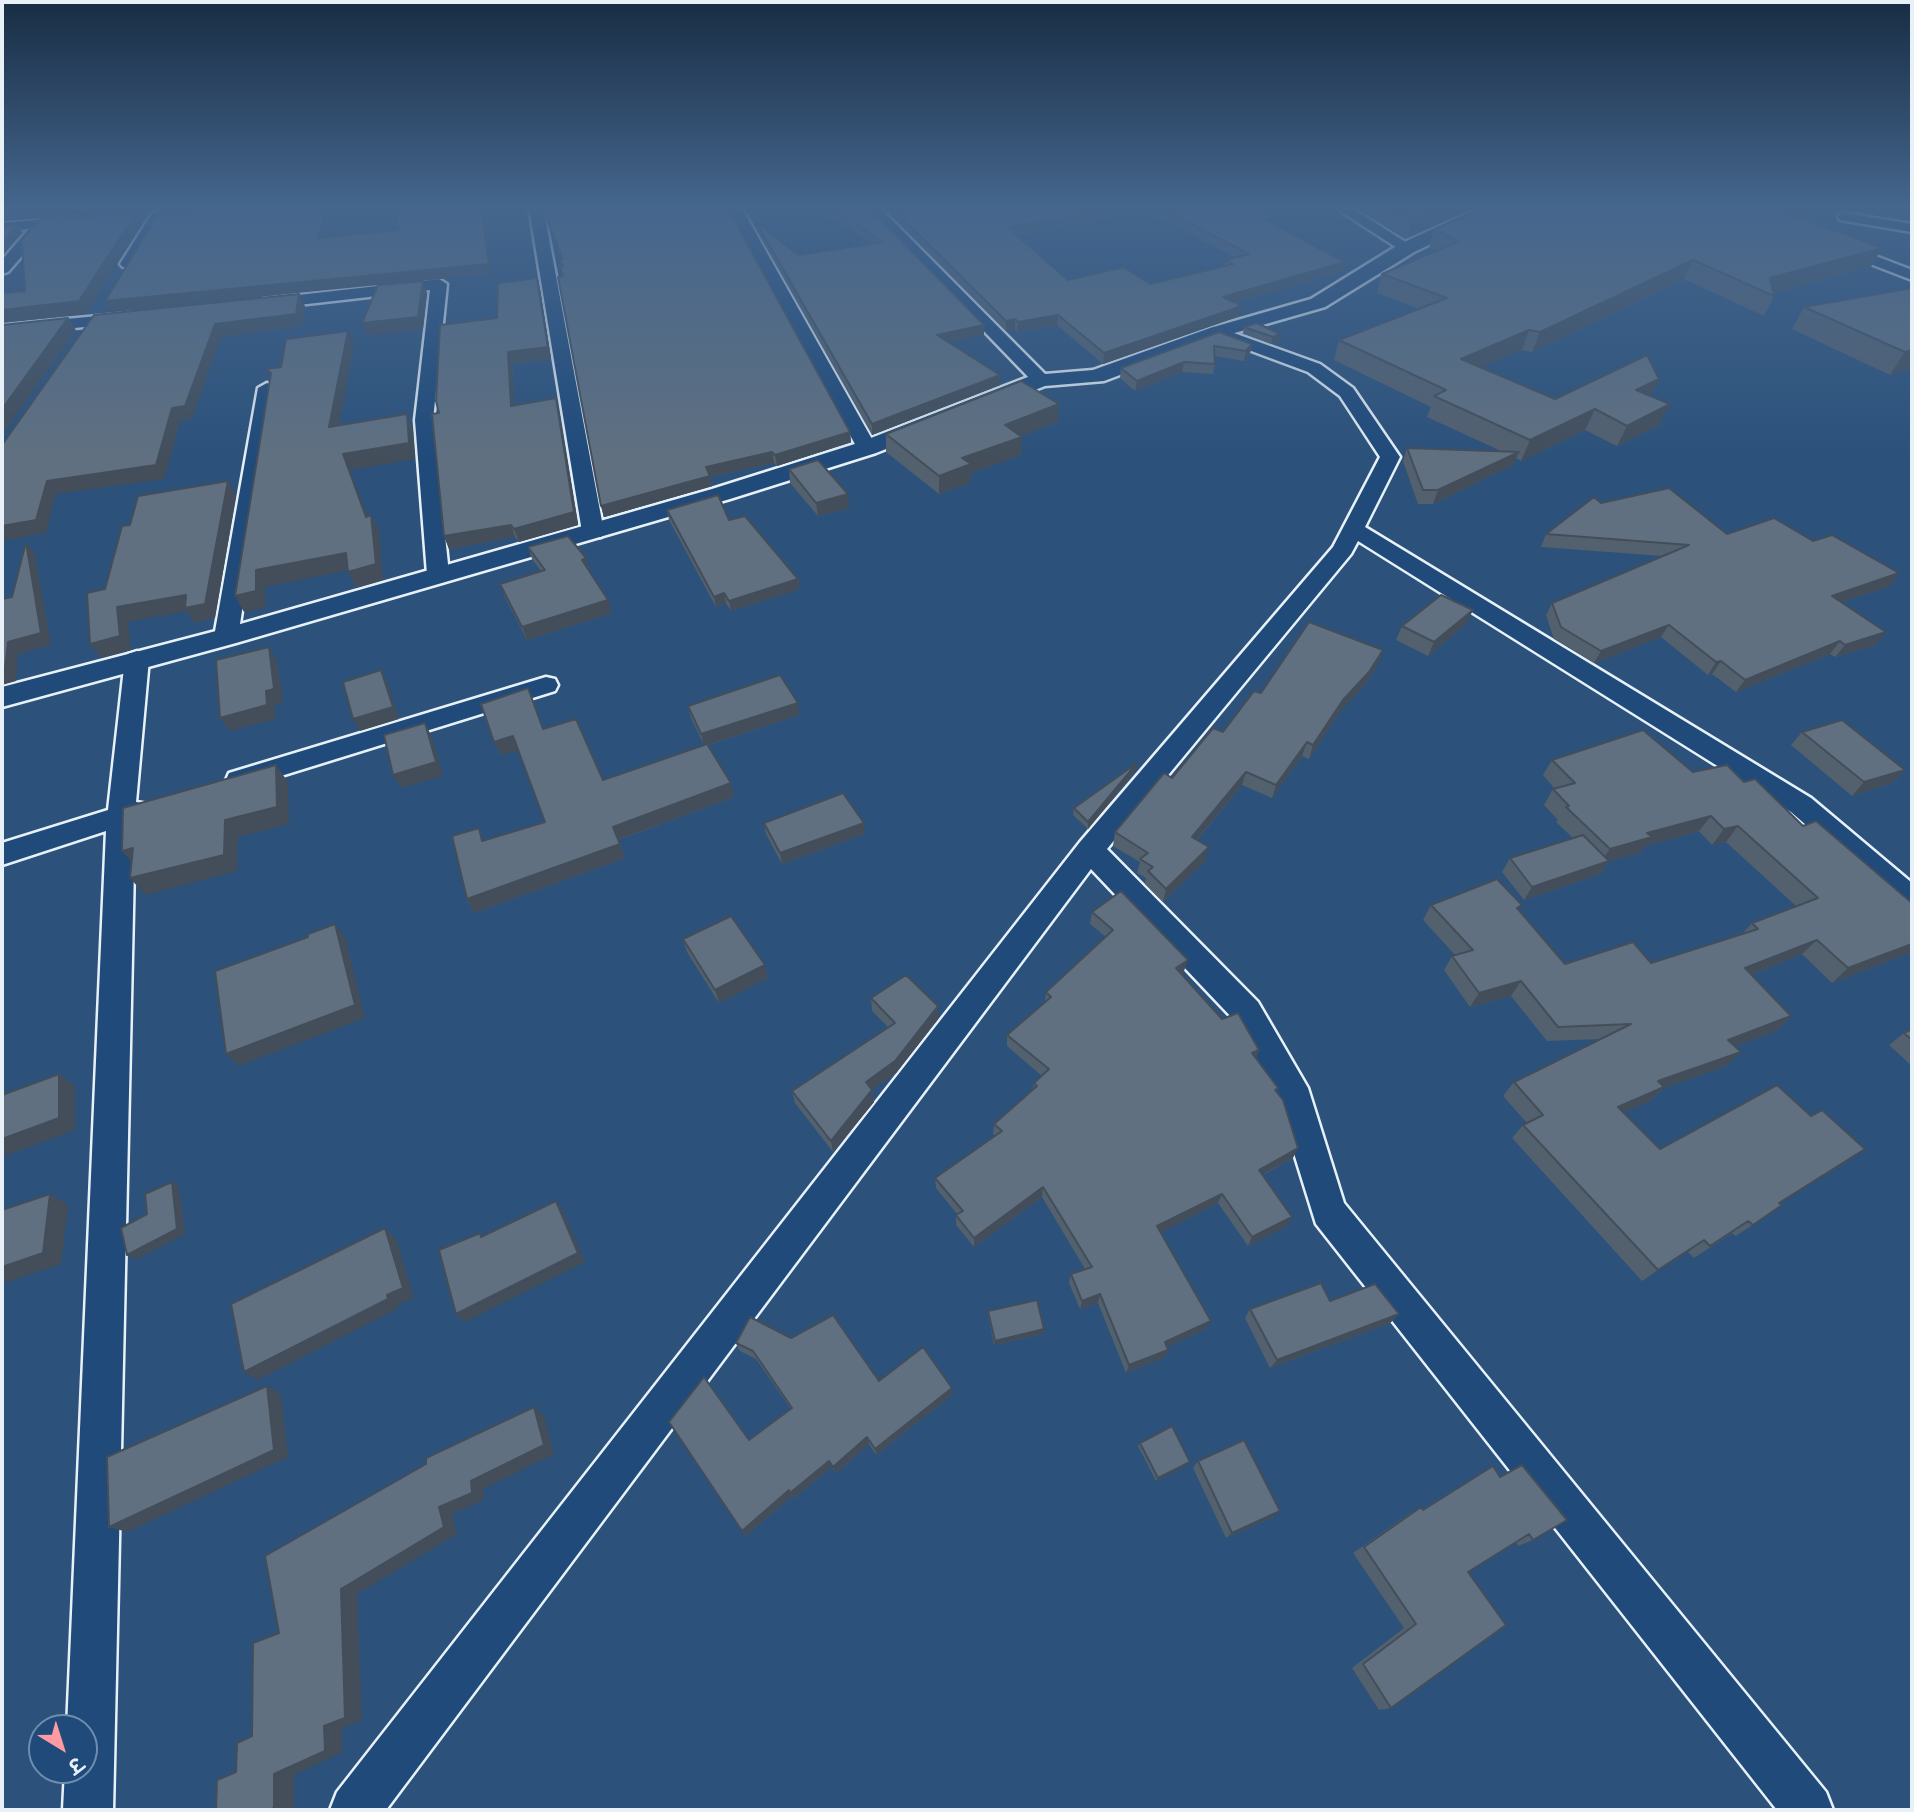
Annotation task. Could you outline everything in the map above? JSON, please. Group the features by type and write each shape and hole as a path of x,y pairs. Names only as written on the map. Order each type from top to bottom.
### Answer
{"street":[{"path":"246,306 373,292"},
{"path":"438,292 424,420 438,574"},
{"path":"551,292 593,532"},
{"path":"781,292 867,448"},
{"path":"954,292 1041,380"},
{"path":"2,697 226,637 438,574 593,532 867,448 1041,380 1096,376 1217,332 1318,303 1337,292"},
{"path":"78,344 107,299"},
{"path":"2,330 149,316"},
{"path":"355,1810 1090,850 1343,549 1390,457 1347,392 1314,368 1217,332"},
{"path":"226,637 267,388"},
{"path":"1353,529 1801,805 1912,900"},
{"path":"88,1810 121,816 137,659"},
{"path":"214,788 547,685"},
{"path":"2,854 161,804"},
{"path":"1090,850 1247,1012 1291,1088 1329,1212 1808,1810"}],"building":[{"path":"85,292 79,301 2,310 2,293"},
{"path":"111,292 203,292 105,301"},
{"path":"375,292 422,292 418,317 362,323"},
{"path":"498,292 539,292 548,347 508,352 511,406 556,398 574,512 514,529 511,525 444,536 432,414 439,413 436,401 440,325 497,318"},
{"path":"561,292 773,292 850,432 775,455 772,452 706,467 710,476 601,506"},
{"path":"796,292 951,292 984,325 937,335 1000,375 872,424"},
{"path":"976,292 1242,292 1223,297 1242,306 1104,353 1058,315 1018,322 1015,319 1006,321"},
{"path":"1430,292 1626,292 1540,332 1529,330 1461,359 1555,399 1647,355 1659,379 1636,390 1670,404 1627,426 1595,409 1530,440 1434,396 1446,390 1339,340 1447,298"},
{"path":"1892,292 1912,292 1912,350 1905,352 1804,307"},
{"path":"299,294 296,314 215,324 185,406 172,408 156,465 47,481 36,520 2,526 2,445 94,315"},
{"path":"68,318 2,409 2,325"},
{"path":"1257,323 1280,334 1273,337 1244,327"},
{"path":"348,331 329,427 407,414 409,443 343,454 366,517 371,515 376,564 348,572 346,553 256,570 256,591 235,596 271,373 266,369 281,367 286,339"},
{"path":"1219,332 1252,344 1246,351 1214,346 1215,364 1184,362 1137,381 1121,368"},
{"path":"1021,381 1059,404 1005,425 1022,437 962,458 971,464 939,476 886,434"},
{"path":"1407,448 1519,452 1438,490 1423,490"},
{"path":"818,460 848,494 816,503 789,469"},
{"path":"228,481 205,604 185,608 186,595 117,607 120,636 90,644 87,593 105,589 122,526 130,525 138,496"},
{"path":"1669,488 1727,534 1774,518 1813,541 1832,535 1899,573 1832,596 1886,632 1845,645 1840,641 1745,680 1721,661 1716,662 1669,625 1601,651 1561,627 1552,603 1689,545 1546,534 1594,497 1601,503"},
{"path":"718,495 729,520 745,516 798,579 729,601 724,593 714,597 667,510"},
{"path":"568,536 586,558 582,560 608,600 522,627 500,584 545,570 528,547"},
{"path":"26,542 41,633 8,642 5,668 2,670 2,599 12,597"},
{"path":"1441,595 1473,610 1434,642 1402,626"},
{"path":"1309,622 1383,650 1369,672 1343,700 1313,745 1307,742 1276,785 1246,772 1192,837 1209,847 1166,889 1148,871 1153,867 1140,859 1148,853 1115,832 1164,773 1172,778 1213,728 1223,732 1254,691 1261,693"},
{"path":"269,647 274,689 266,691 267,705 220,718 216,660"},
{"path":"381,670 393,707 353,719 343,682"},
{"path":"780,675 798,703 701,734 688,706"},
{"path":"528,688 543,729 576,719 603,780 707,744 731,783 613,827 620,844 467,899 452,836 479,828 482,841 545,822 513,736 494,742 481,704"},
{"path":"1842,720 1905,770 1864,782 1802,732"},
{"path":"425,723 436,762 393,775 384,735"},
{"path":"1643,730 1693,772 1727,765 1744,782 1755,779 1803,826 1816,821 1912,903 1912,944 1848,968 1817,940 1745,968 1791,1016 1728,1040 1741,1052 1658,1081 1664,1087 1618,1107 1660,1149 1777,1085 1811,1116 1822,1110 1865,1149 1779,1203 1782,1205 1753,1225 1748,1221 1710,1246 1704,1240 1658,1270 1523,1125 1543,1115 1514,1082 1631,1024 1558,1027 1521,981 1479,993 1452,956 1473,950 1431,905 1497,879 1522,905 1517,908 1565,964 1633,942 1651,963 1758,929 1752,923 1818,898 1738,826 1724,829 1711,816 1647,833 1652,837 1610,849 1566,807 1569,806 1553,789 1575,783 1552,760"},
{"path":"1137,763 1088,822 1074,808"},
{"path":"276,765 277,807 225,820 224,855 130,878 133,848 122,851 123,808"},
{"path":"843,793 864,823 780,853 764,823"},
{"path":"1583,835 1609,861 1532,887 1510,858"},
{"path":"1121,891 1188,960 1176,968 1222,1019 1238,1013 1259,1050 1252,1053 1278,1088 1275,1090 1283,1100 1298,1148 1259,1170 1292,1217 1252,1237 1222,1194 1157,1226 1211,1321 1165,1342 1168,1350 1129,1365 1100,1294 1082,1301 1071,1274 1092,1267 1043,1187 974,1238 956,1215 963,1211 935,1178 1002,1131 994,1124 1037,1086 1034,1083 1049,1069 1007,1035 1051,997 1046,992 1113,930 1092,912"},
{"path":"731,916 765,965 715,990 683,939"},
{"path":"335,924 355,1005 226,1054 215,971 308,937 308,934"},
{"path":"906,975 938,1006 895,1061 866,1082 872,1090 831,1141 792,1091 895,1023 871,998"},
{"path":"1912,1029 1912,1040 1904,1033"},
{"path":"59,1074 59,1118 2,1139 2,1095"},
{"path":"172,1182 177,1229 127,1255 121,1228 147,1214 145,1194"},
{"path":"50,1194 43,1253 2,1267 2,1210"},
{"path":"556,1201 578,1253 456,1314 439,1250 480,1233 481,1237"},
{"path":"385,1228 403,1288 387,1295 388,1299 244,1372 231,1304"},
{"path":"1321,1283 1330,1301 1375,1284 1399,1314 1277,1360 1250,1309"},
{"path":"1037,1300 1044,1329 995,1341 988,1311"},
{"path":"833,1315 879,1381 923,1347 952,1388 875,1449 867,1437 833,1467 829,1461 790,1493 789,1490 742,1531 669,1422 704,1377 749,1440 792,1408 753,1351 736,1343 750,1317 791,1338"},
{"path":"267,1386 274,1450 109,1527 107,1457"},
{"path":"534,1407 544,1445 471,1481 472,1493 439,1507 444,1527 341,1589 345,1718 324,1726 325,1751 274,1774 274,1808 216,1810 217,1780 236,1772 237,1743 252,1736 253,1643 279,1633 265,1556 426,1464 426,1458"},
{"path":"1172,1426 1190,1462 1158,1478 1140,1443"},
{"path":"1244,1440 1280,1511 1232,1533 1198,1461"},
{"path":"1522,1465 1567,1520 1533,1540 1529,1534 1468,1572 1506,1625 1391,1708 1363,1664 1416,1624 1364,1547 1421,1507 1423,1510 1493,1466 1500,1477"}]}
